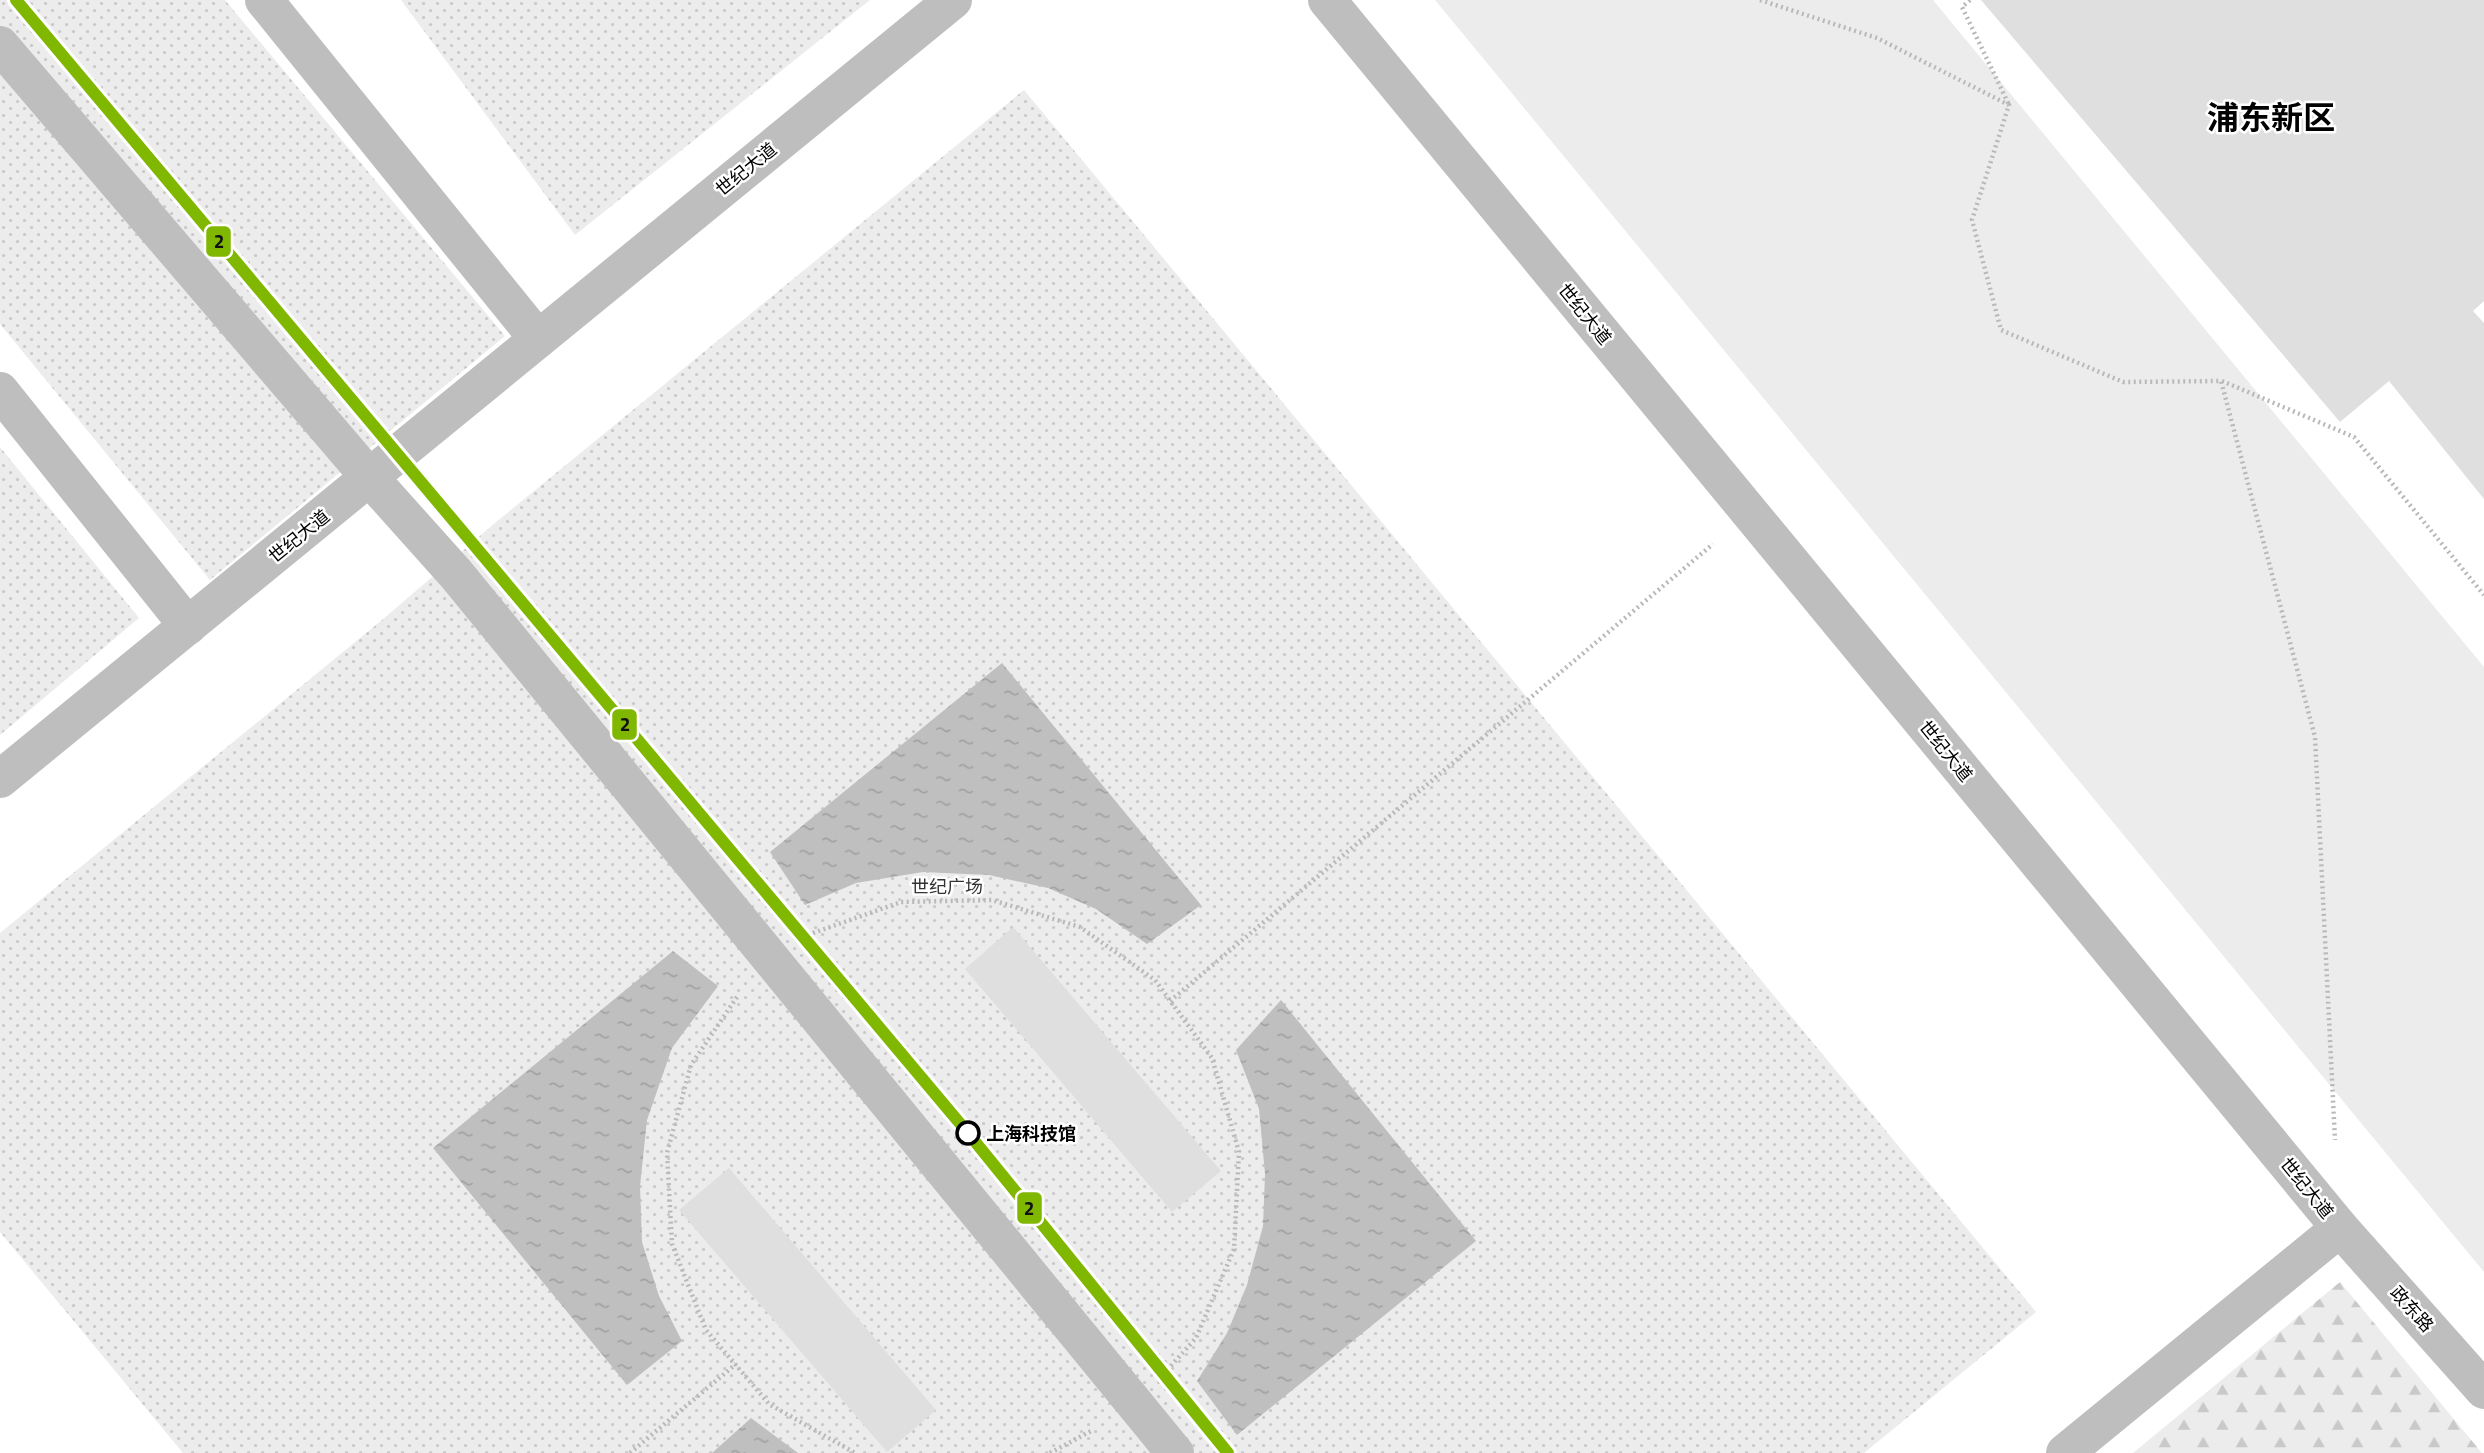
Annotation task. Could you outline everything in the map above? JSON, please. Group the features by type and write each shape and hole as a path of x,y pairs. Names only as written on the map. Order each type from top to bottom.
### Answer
{"street":[{"path":"264,0 538,339"},
{"name":"世纪大道","path":"0,779 953,0"},
{"name":"世纪大道","path":"1326,0 2340,1228 2065,1453"},
{"path":"0,45 370,478 456,573 1175,1453"},
{"path":"0,391 188,626"},
{"name":"政东路","path":"2340,1228 2484,1390"}],"path":[{"path":"1760,0 1877,38 2008,105"},
{"path":"1970,0 1962,7 2008,105 1972,220 2001,330 2123,382 2221,381 2354,437 2484,595"},
{"path":"2221,381 2315,737 2336,1147"},
{"path":"1170,1001 1750,512"},
{"path":"1050,1453 1132,1410 1196,1338 1234,1249 1239,1152 1212,1058 1155,980"},
{"path":"630,1453 736,1364"}],"green space":[{"path":"0,0 225,0 505,336 210,580 0,324"},
{"path":"401,0 870,0 575,235"},
{"path":"1435,0 1933,0 2484,667 2484,1272"},
{"name":"世纪广场","path":"1024,90 2036,1312 1864,1453 183,1453 0,1232 0,933"},
{"path":"0,447 139,618 0,735"},
{"path":"2340,1282 2482,1453 2133,1453"}],"water":[{"path":"1002,663 1201,905 1147,944 1096,909 1048,888 989,875 923,872 856,883 805,905 770,852"},
{"path":"673,951 718,986 672,1048 647,1120 640,1186 642,1242 659,1296 682,1341 627,1385 433,1148"},
{"path":"1281,1000 1476,1241 1237,1435 1197,1381 1227,1333 1247,1285 1263,1226 1265,1174 1259,1109 1236,1050"},
{"path":"751,1418 798,1453 712,1453"}],"building":[{"path":"1981,0 2484,0 2484,301 2473,311 2484,323 2484,499 2389,381 2340,422"},
{"path":"1013,927 1221,1171 1172,1212 965,969"},
{"path":"729,1168 936,1410 887,1452 679,1210"}],"transit line":[{"name":"2","path":"16,0 968,1133 1228,1453"}],"place":[{"name":"上海科技馆","path":"968,1133"}],"district":[{"name":"浦东新区","path":"2271,117"}]}
